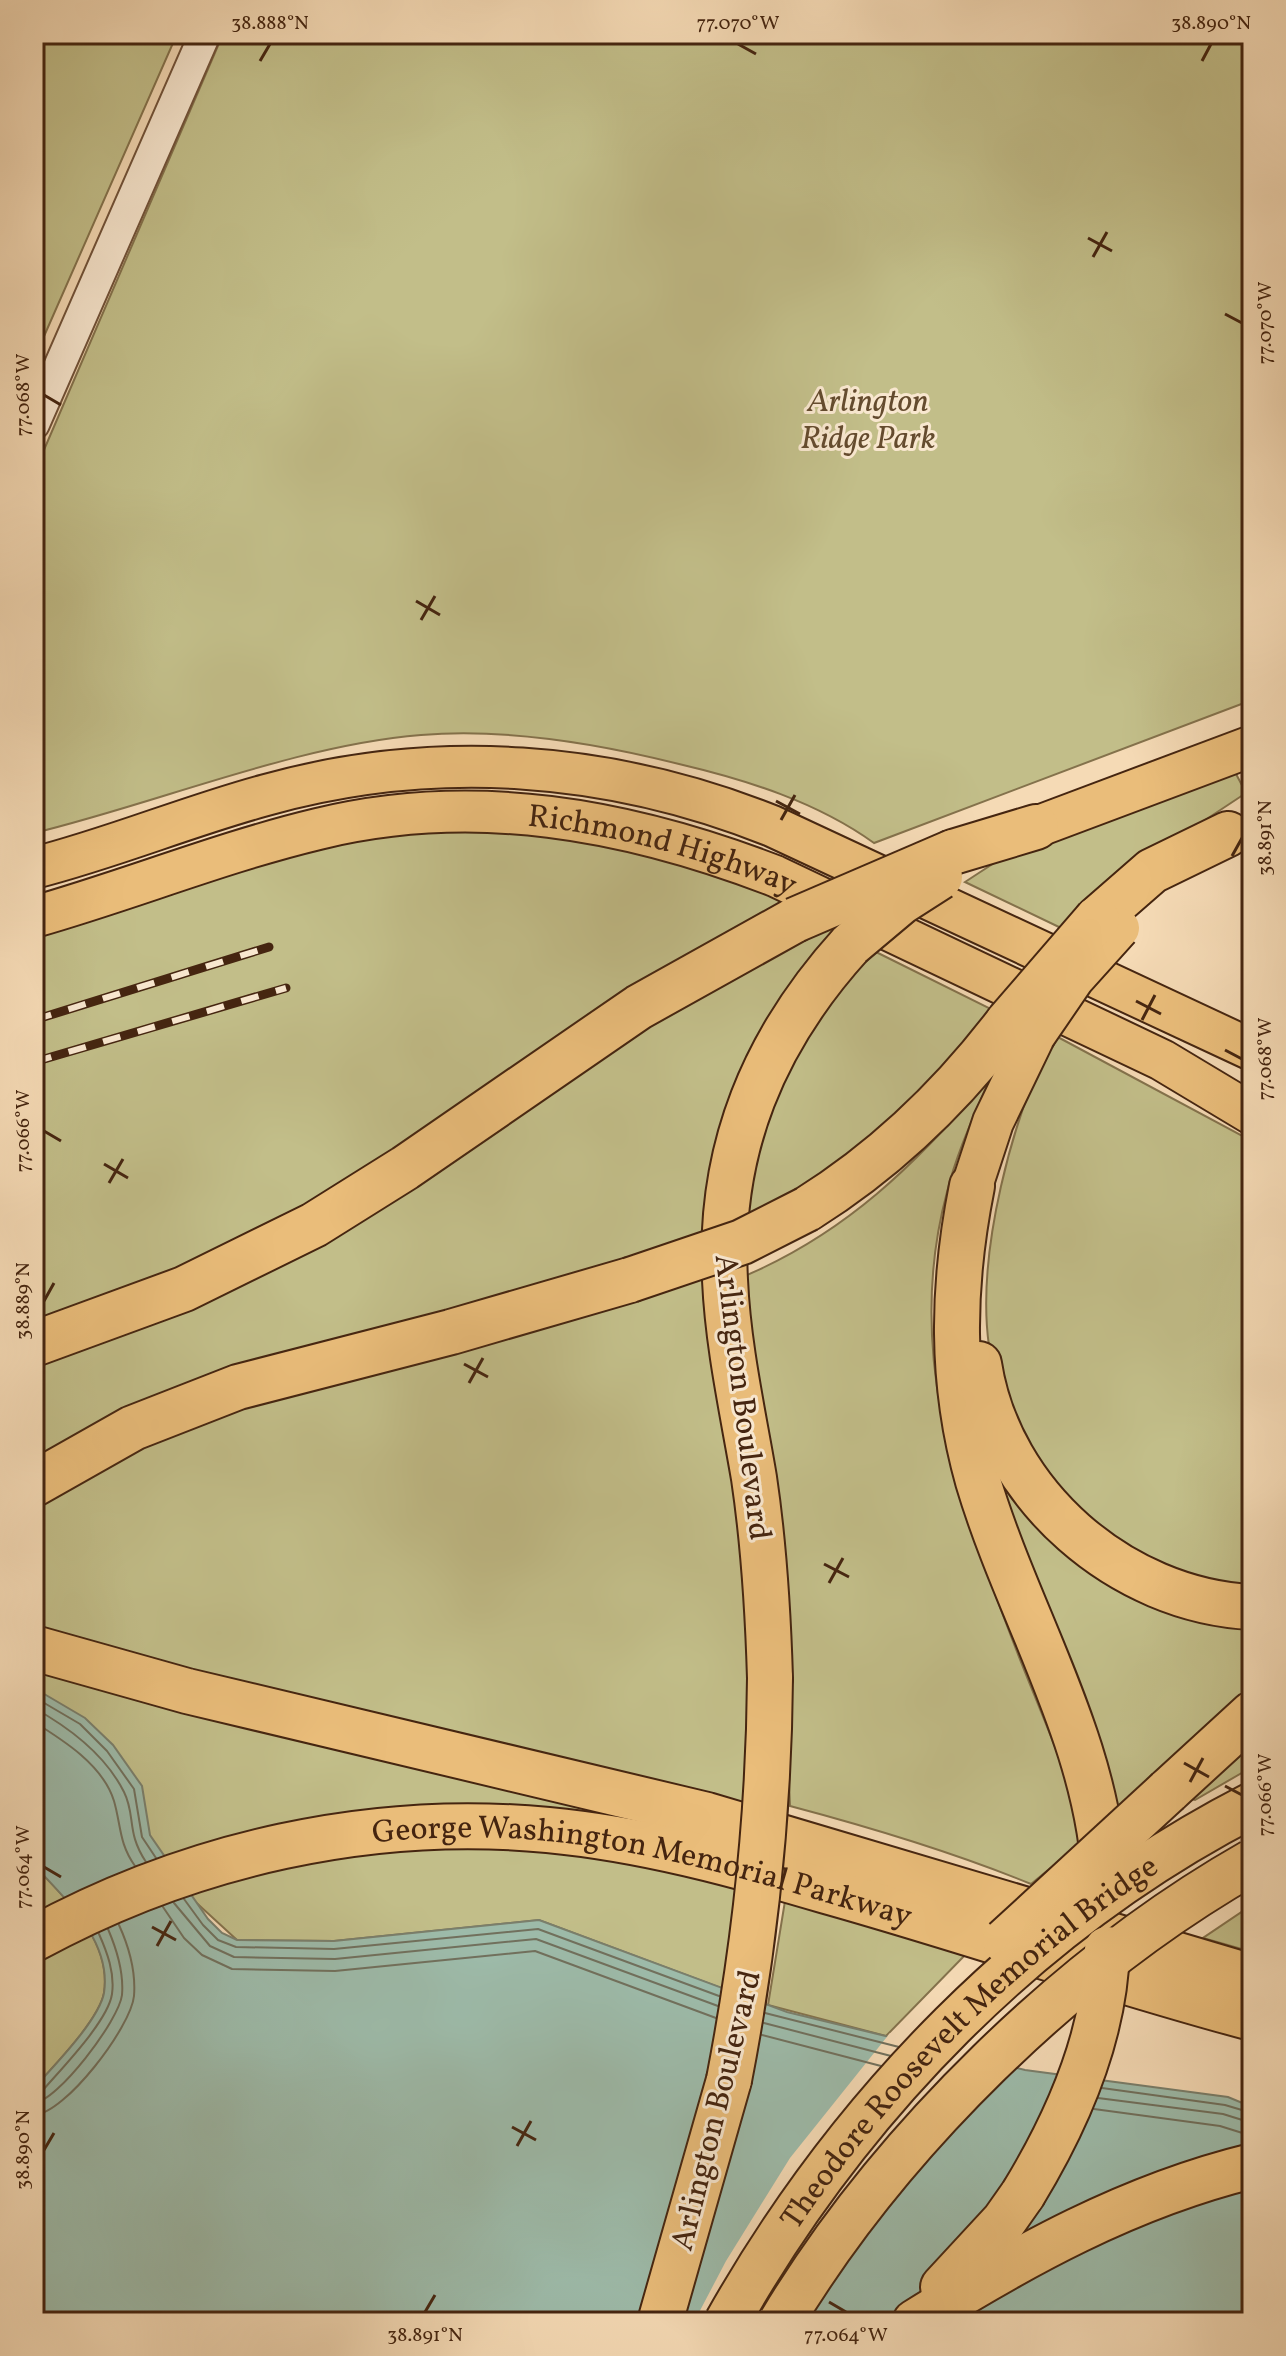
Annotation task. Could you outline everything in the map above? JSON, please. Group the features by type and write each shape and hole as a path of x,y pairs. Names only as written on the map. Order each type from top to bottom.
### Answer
{"highway":[{"name":"Arlington Boulevard","path":"660,2322 719,2118 752,1954 768,1799 770,1678 766,1572 726,1293 727,1197 742,1125 767,1063 803,1001 851,944 961,855 1252,746"},
{"name":"Richmond Highway","path":"34,868 268,794 372,773 467,766 520,767 617,778 703,799 772,826 1252,1050"},
{"name":"Richmond Highway","path":"34,917 267,843 377,818 491,811 592,821 712,852 775,876 1162,1060 1252,1114"},
{"path":"906,2322 1004,2221 1060,2128 1087,2059 1103,1994 1108,1926 1104,1860 1092,1791 978,1481 959,1389 957,1276 972,1186 1021,1029 1051,967 1108,924 1152,871 1240,828"},
{"path":"34,1344 184,1289 314,1225 405,1168 639,1007 795,920 961,855"},
{"path":"34,1484 133,1428 238,1387 451,1332 630,1280 742,1242 807,1209 865,1170 914,1130 964,1078 1021,1029"},
{"path":"972,1186 974,1312 980,1372 996,1421 1015,1461 1058,1518 1117,1564 1169,1589 1252,1607"},
{"name":"George Washington Memorial Parkway","path":"34,1648 187,1691 707,1815 1252,1977"},
{"path":"727,2322 776,2204 850,2099 934,2007 1252,1714"},
{"name":"Theodore Roosevelt Memorial Bridge","path":"727,2322 770,2249 831,2163 901,2078 961,2017 1035,1951 1119,1886 1252,1805"},
{"name":"George Washington Memorial Parkway","path":"51,1930 192,1869 292,1845 386,1830 496,1827 594,1835 695,1855 805,1884 1252,2018"},
{"name":"Theodore Roosevelt Memorial Bridge","path":"781,2322 862,2207 988,2067 1120,1950 1190,1899 1252,1862"},
{"path":"915,2322 1079,2228 1159,2195 1252,2166"}],"street":[{"path":"34,424 205,34"}],"green space":[{"path":"34,34 177,34 34,359"},
{"name":"Arlington Ridge Park","path":"223,34 1252,34 1252,700 874,843 805,804 730,777 648,756 584,744 519,736 453,733 374,741 325,750 34,833 34,473"},
{"path":"1235,772 1246,793 1184,834 1061,928 965,882 1011,852"},
{"path":"439,811 775,876 851,944 733,1161 754,1479 745,1997 539,1920 334,1941 237,1940 34,1754 34,917"},
{"path":"872,950 997,1012 940,1082 806,1189 739,1220 766,1116 800,1037"},
{"path":"1054,1035 1252,1141 1252,1585 1220,1581 1156,1562 1097,1528 1071,1506 1049,1482 1031,1454 993,1360 986,1310 993,1229 1001,1187 1024,1105"},
{"path":"990,1078 966,1134 947,1192 936,1248 931,1304 933,1358 941,1411 968,1517 1059,1757 1086,1839 1031,1884 912,1841 790,1806 786,1710 740,1278 813,1240 877,1194 935,1139"},
{"path":"988,1472 1252,1620 1252,1696 1116,1818"},
{"path":"1252,1723 1252,1767 1195,1800 1175,1795"},
{"path":"34,1865 84,1922 101,1956 105,1974 104,1993 94,2016 34,2088"},
{"path":"785,1901 969,1951 886,2036 768,2005"},
{"path":"1252,1905 1252,1952 1203,1938"}],"water":[{"path":"34,1688 85,1718 113,1745 142,1786 150,1835 208,1919 222,1933 237,1940 334,1941 539,1920 787,2012 1025,2070 1228,2097 1252,2107 1252,2322 34,2322 34,2088 94,2016 104,1993 105,1974 101,1956 84,1922 34,1865"}],"pier":[{"path":"890,2033 1010,2062 969,2102 830,2282 808,2322 694,2322 726,2261 790,2158"}],"railway":[{"path":"34,1020 269,947"},
{"path":"34,1062 286,988"}]}
